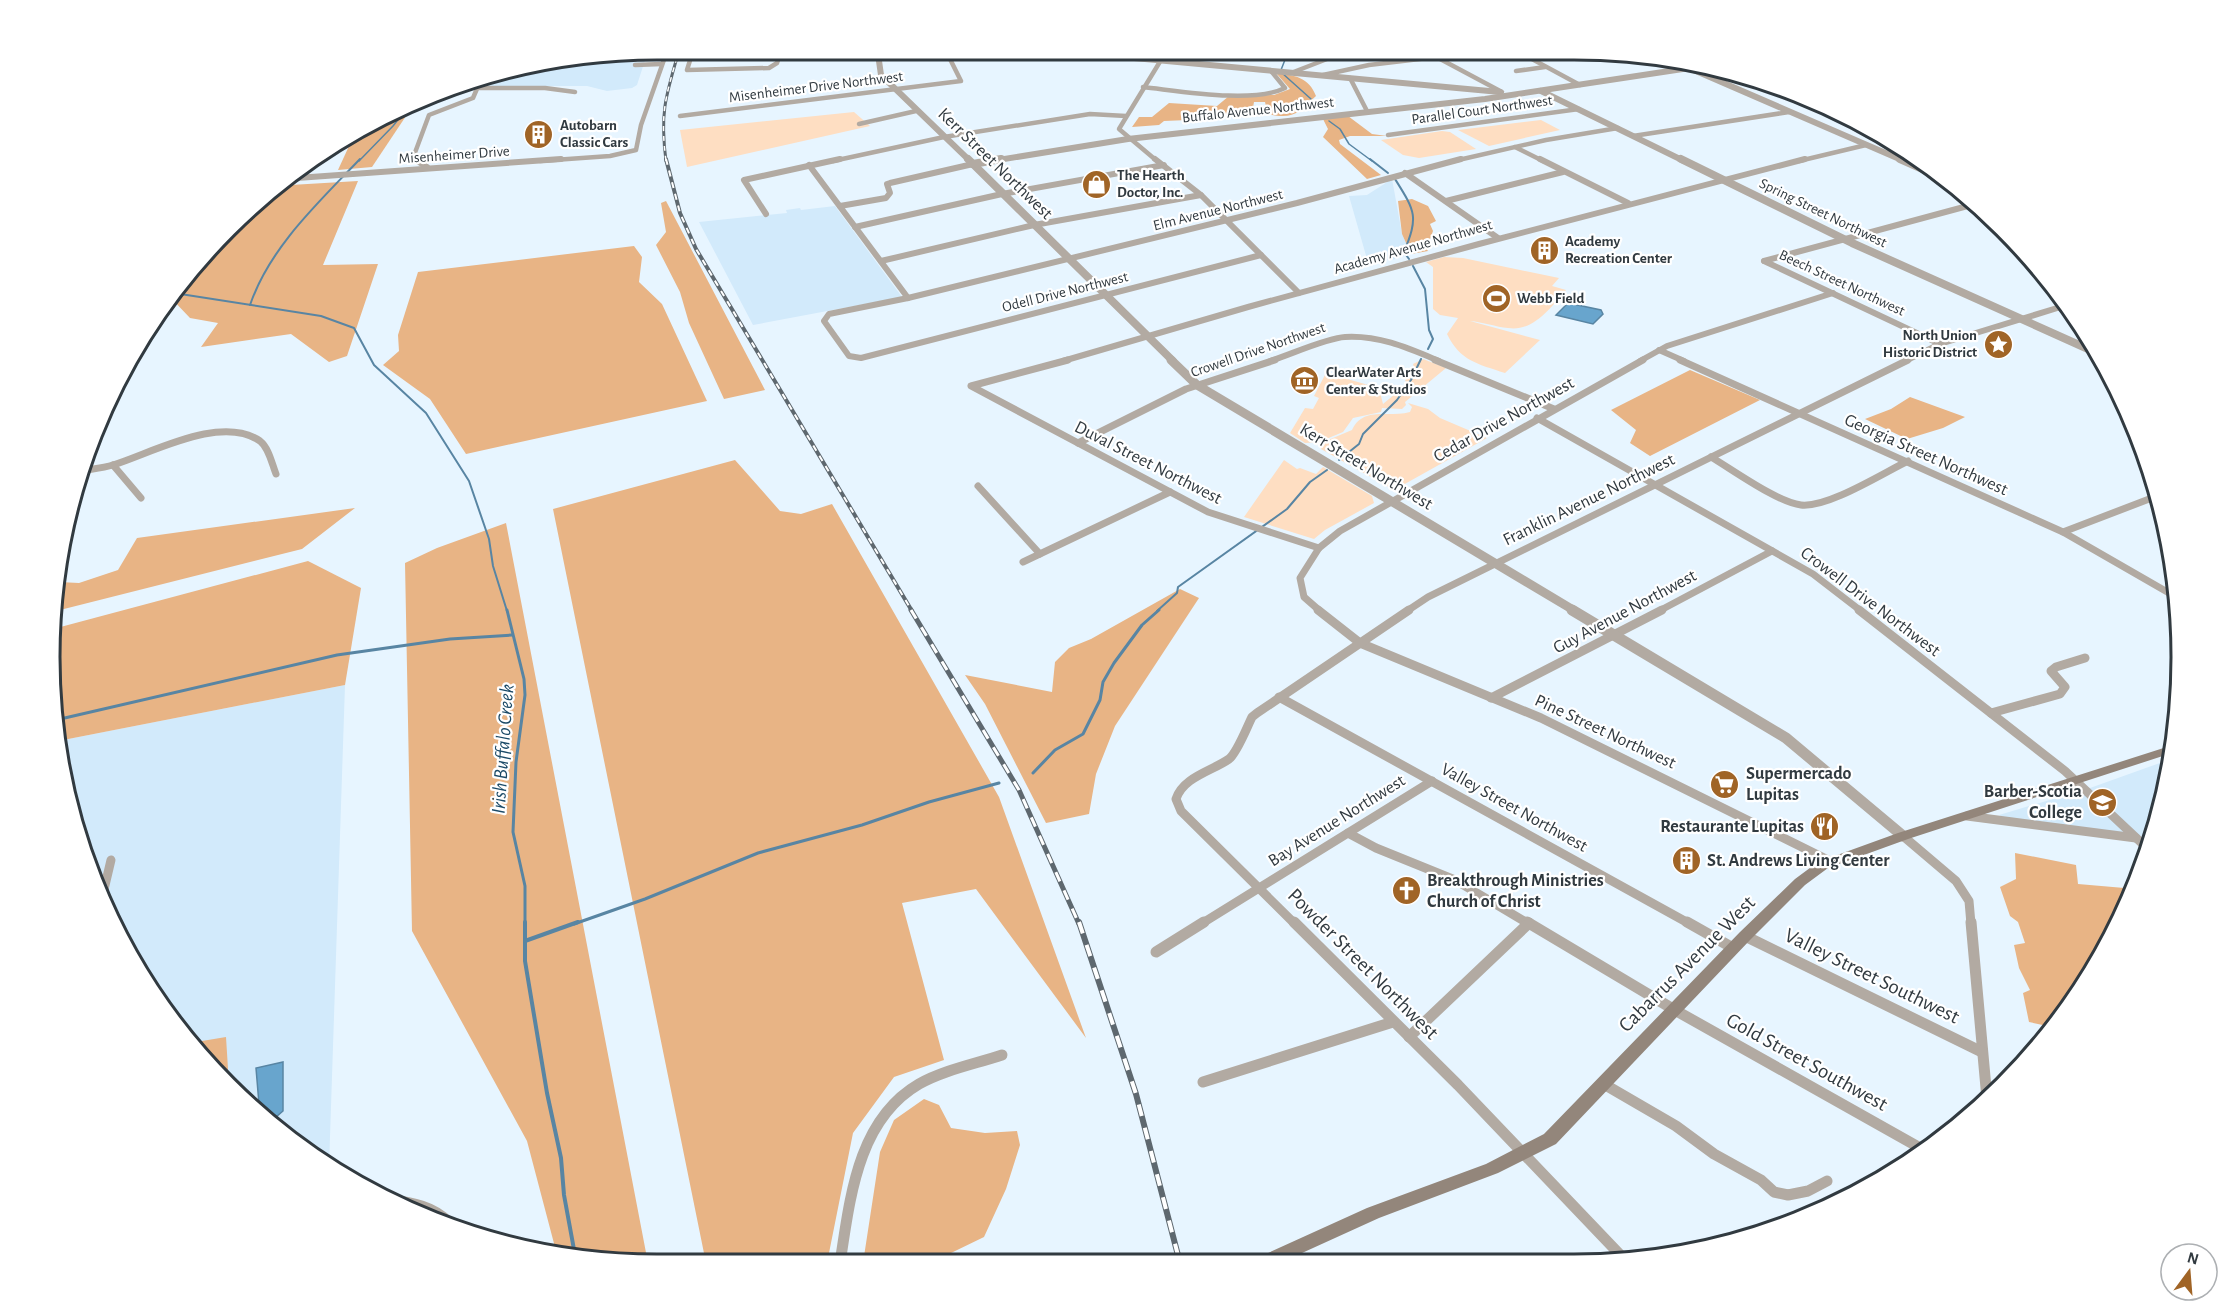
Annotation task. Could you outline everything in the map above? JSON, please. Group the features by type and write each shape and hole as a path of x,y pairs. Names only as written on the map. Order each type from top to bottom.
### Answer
{"main road":[{"name":"Cabarrus Avenue West","path":"1283,1254 1376,1212 1525,1155 1550,1139 1602,1082 1745,936 1800,882 1830,861 2163,752"}],"street":[{"path":"635,65 662,64 664,60"},
{"path":"690,60 687,70 769,68 778,60"},
{"name":"Kerr Street Northwest","path":"879,60 881,75 894,90 973,164 1197,385 1786,738 1903,836"},
{"name":"Misenheimer Drive Northwest","path":"680,116 961,81 950,60"},
{"path":"1299,293 1201,195 1128,139 1118,127 1161,60 1519,94"},
{"path":"1291,73 1324,60"},
{"path":"1323,75 1369,65 1411,60"},
{"path":"1442,60 1502,92"},
{"path":"1533,60 1580,85"},
{"name":"Misenheimer Drive","path":"302,177 623,155 636,150 641,125 662,64"},
{"path":"1516,71 1546,67"},
{"name":"Buffalo Avenue Northwest","path":"840,206 886,198 890,193 887,184 890,183 973,164 1128,139 1519,94 1682,70"},
{"path":"1143,87 1233,94 1281,92 1284,88 1271,71"},
{"path":"1709,75 1910,164"},
{"path":"1350,78 1367,111"},
{"path":"428,169 415,162 413,158 429,115 440,109 470,100 476,88"},
{"path":"477,88 544,88 575,92"},
{"name":"Spring Street Northwest","path":"1540,91 1846,239 2084,347"},
{"name":"Parallel Court Northwest","path":"1388,135 1579,110"},
{"path":"859,124 916,111"},
{"path":"1633,136 1789,112"},
{"path":"766,214 744,180 944,137 1090,114 1126,116"},
{"name":"Elm Avenue Northwest","path":"825,317 1227,220 1405,173 1515,147 1618,128"},
{"name":"Academy Avenue Northwest","path":"971,386 1059,364 1148,335 1498,238 1722,179 1866,145"},
{"path":"1515,147 1628,203"},
{"path":"809,165 908,298"},
{"path":"855,227 1002,194 1164,165"},
{"path":"1446,201 1563,172"},
{"path":"1405,173 1498,238"},
{"path":"881,261 1034,225 1201,195"},
{"path":"1846,239 1966,206"},
{"name":"Beech Street Northwest","path":"1846,239 1764,261 1940,344"},
{"name":"Odell Drive Northwest","path":"876,354 1261,255"},
{"name":"Cedar Drive Northwest","path":"1360,643 1341,630 1304,597 1300,578 1319,548 1340,531 1677,341 1833,293"},
{"name":"Franklin Avenue Northwest","path":"1176,799 1178,793 1199,775 1231,758 1252,717 1428,597 1940,344 2057,307"},
{"path":"825,317 824,321 849,356 861,358 876,354"},
{"name":"Crowell Drive Northwest","path":"1078,443 1197,385 1334,339 1370,338 1395,343 1554,409"},
{"name":"Georgia Street Northwest","path":"1659,350 1798,415 1908,461 2063,532 2167,592"},
{"name":"Duval Street Northwest","path":"971,386 1208,512 1319,548"},
{"name":"Crowell Drive Northwest","path":"1537,418 1813,574 2075,780 2141,843"},
{"path":"91,469 113,465 188,438 226,433 250,435 264,445 276,474"},
{"path":"1711,457 1788,501 1804,505 1832,498 1908,461"},
{"path":"113,465 141,498"},
{"path":"978,486 1040,554"},
{"path":"1023,562 1170,492"},
{"path":"2063,532 2150,499"},
{"name":"Guy Avenue Northwest","path":"1491,698 1772,551"},
{"name":"Pine Street Northwest","path":"1360,643 1541,718 1830,861"},
{"path":"1991,713 2060,694 2065,687 2051,671 2056,667 2085,658"},
{"name":"Valley Street Northwest","path":"1279,697 1733,948"},
{"name":"Bay Avenue Northwest","path":"1156,952 1431,781"},
{"name":"Powder Street Northwest","path":"1176,799 1181,811 1409,1037 1618,1252"},
{"path":"1967,816 2136,838"},
{"name":"Gold Street Southwest","path":"1348,833 1376,848 1439,872 1673,1009 1916,1146"},
{"path":"1903,836 1946,871 1962,888 1969,902 1986,1089"},
{"path":"105,885 111,860"},
{"path":"1409,1037 1529,924"},
{"name":"Valley Street Southwest","path":"1745,936 1982,1052"},
{"path":"1203,1082 1394,1022"},
{"path":"842,1254 860,1163 878,1123 902,1095 917,1085 936,1076 1002,1055"},
{"path":"1602,1082 1676,1126 1714,1154 1761,1180 1774,1192 1788,1195 1808,1191 1827,1181"}],"shaded area":[{"path":"645,60 637,85 632,88 607,91 587,86 484,86 541,71 579,65"},
{"path":"1276,73 1300,78 1309,85 1316,96 1295,114 1284,116 1268,114 1265,102 1254,102 1252,113 1214,114 1212,119 1164,121 1159,125 1132,127 1139,117 1152,117 1169,103 1217,106 1229,96 1274,95 1290,89"},
{"path":"854,112 870,126 687,167 680,130"},
{"path":"406,116 372,167 338,170 349,146"},
{"path":"1348,116 1372,134 1387,136 1350,136 1339,140 1340,144 1381,175 1367,179 1323,137 1328,129 1323,119"},
{"path":"1541,120 1560,130 1489,146 1458,130"},
{"path":"1442,131 1450,132 1476,149 1419,158 1403,155 1381,140"},
{"path":"1392,179 1402,234 1411,254 1392,260 1367,259 1349,196 1367,195"},
{"path":"358,181 323,265 378,264 347,356 329,362 291,334 201,347 218,323 190,318 176,304 208,263 235,235 292,185"},
{"path":"1412,199 1428,206 1436,221 1430,224 1433,231 1430,239 1421,242 1428,251 1411,254 1402,234 1398,201"},
{"path":"666,201 765,390 724,399 689,323 680,292 656,245 666,232 661,203"},
{"path":"835,206 902,297 753,325 699,222 787,213 786,210 800,208 801,210"},
{"path":"634,246 642,257 639,282 662,304 707,401 466,454 430,399 383,365 399,351 398,335 418,272"},
{"name":"Webb Field","path":"1444,257 1463,258 1559,278 1552,286 1566,290 1548,311 1526,326 1508,328 1470,321 1540,340 1505,373 1478,364 1464,356 1447,334 1458,318 1440,315 1433,309 1433,267 1426,262"},
{"path":"1423,359 1446,368 1405,402 1406,405 1402,409 1382,408 1381,412 1353,418 1343,432 1319,442 1305,443 1290,433 1305,408 1313,409 1319,398 1314,396 1326,373 1379,388 1383,404 1407,384 1405,380 1411,377 1415,370 1413,364"},
{"path":"1690,370 1760,400 1650,456 1630,443 1636,430 1611,410"},
{"path":"1910,397 1965,417 1943,428 1907,439 1865,419 1891,409"},
{"path":"1408,403 1428,409 1440,418 1487,438 1394,490 1321,449 1321,443 1352,430 1357,423 1369,415 1410,412 1412,407"},
{"path":"735,460 780,511 801,514 832,504 999,797 1086,1038 976,889 902,903 944,1060 894,1077 853,1133 829,1254 704,1254 553,509"},
{"path":"1284,460 1297,469 1316,474 1323,467 1372,496 1374,503 1325,530 1314,539 1244,517"},
{"path":"355,508 302,549 62,610 65,582 79,583 118,570 137,538"},
{"path":"506,523 646,1254 618,1253 554,1245 527,1141 412,931 405,563 437,548"},
{"path":"308,561 361,588 345,685 66,739 61,696 61,627"},
{"path":"1180,589 1199,598 1115,726 1096,774 1089,814 1046,823 985,704 965,675 1052,692 1055,662 1069,648 1091,639"},
{"path":"345,685 329,1156 263,1106 208,1051 183,1020 140,956 105,885 92,849 80,812 66,739"},
{"name":"Barber-Scotia College","path":"2162,762 2143,838 2005,818 1999,815 2090,788"},
{"path":"2015,853 2076,865 2078,884 2125,888 2091,956 2044,1025 2029,1022 2023,993 2030,990 2019,968 2014,945 2025,943 2018,922 2010,916 2000,887 2016,879"},
{"path":"226,1037 228,1072 208,1051 200,1041"},
{"path":"924,1099 939,1105 951,1128 985,1133 1017,1131 1020,1145 1006,1189 984,1237 951,1254 864,1254 880,1152 894,1120"}],"water":[{"path":"1568,303 1601,310 1603,314 1593,324 1556,315"},
{"path":"283,1062 283,1111 276,1117 259,1102 256,1068"}],"waterway":[{"path":"1281,70 1285,60"},
{"path":"1282,73 1311,99"},
{"path":"359,161 398,120"},
{"path":"1329,121 1340,129 1349,144 1372,161"},
{"path":"250,305 270,264 283,245 312,209 360,159"},
{"path":"1370,159 1388,173"},
{"path":"1395,179 1413,214 1412,230 1404,252 1409,259"},
{"path":"1413,266 1425,289 1429,330 1433,339 1428,349"},
{"name":"Irish Buffalo Creek","path":"183,294 250,305"},
{"name":"Irish Buffalo Creek","path":"250,305 321,316 354,328 374,365 426,413 469,481 489,539 493,566 507,611"},
{"path":"1339,460 1359,444 1363,434 1397,400 1411,380 1421,359"},
{"path":"1157,611 1177,593 1178,587 1287,509 1310,482 1327,470"},
{"name":"Irish Buffalo Creek","path":"507,610 524,679 525,695 516,762 513,832 525,886 525,941"},
{"path":"1033,773 1055,750 1083,734 1100,700 1103,682 1114,663 1142,625 1159,610"},
{"path":"63,718 337,655 450,639 512,635"},
{"path":"574,924 645,899 758,853 862,825 929,802 999,783"},
{"path":"525,941 578,922"},
{"name":"Irish Buffalo Creek","path":"525,941 525,961 547,1093 561,1158 564,1195 574,1248"}],"railway":[{"path":"666,161 665,107 676,60"},
{"path":"666,159 680,213 696,249 912,611"},
{"path":"911,610 1019,790 1079,924"},
{"path":"1079,922 1136,1094 1178,1254"}],"place":[{"name":"Autobarn Classic Cars","path":"539,134"},
{"name":"The Hearth Doctor, Inc.","path":"1096,184"},
{"name":"Academy Recreation Center","path":"1544,250"},
{"name":"Webb Field","path":"1496,298"},
{"name":"North Union Historic District","path":"1998,344"},
{"name":"ClearWater Arts Center & Studios","path":"1305,381"},
{"name":"Supermercado Lupitas","path":"1725,784"},
{"name":"Barber-Scotia College","path":"2103,802"},
{"name":"Restaurante Lupitas","path":"1825,827"},
{"name":"St. Andrews Living Center","path":"1686,861"},
{"name":"Breakthrough Ministries Church of Christ","path":"1406,891"}]}
